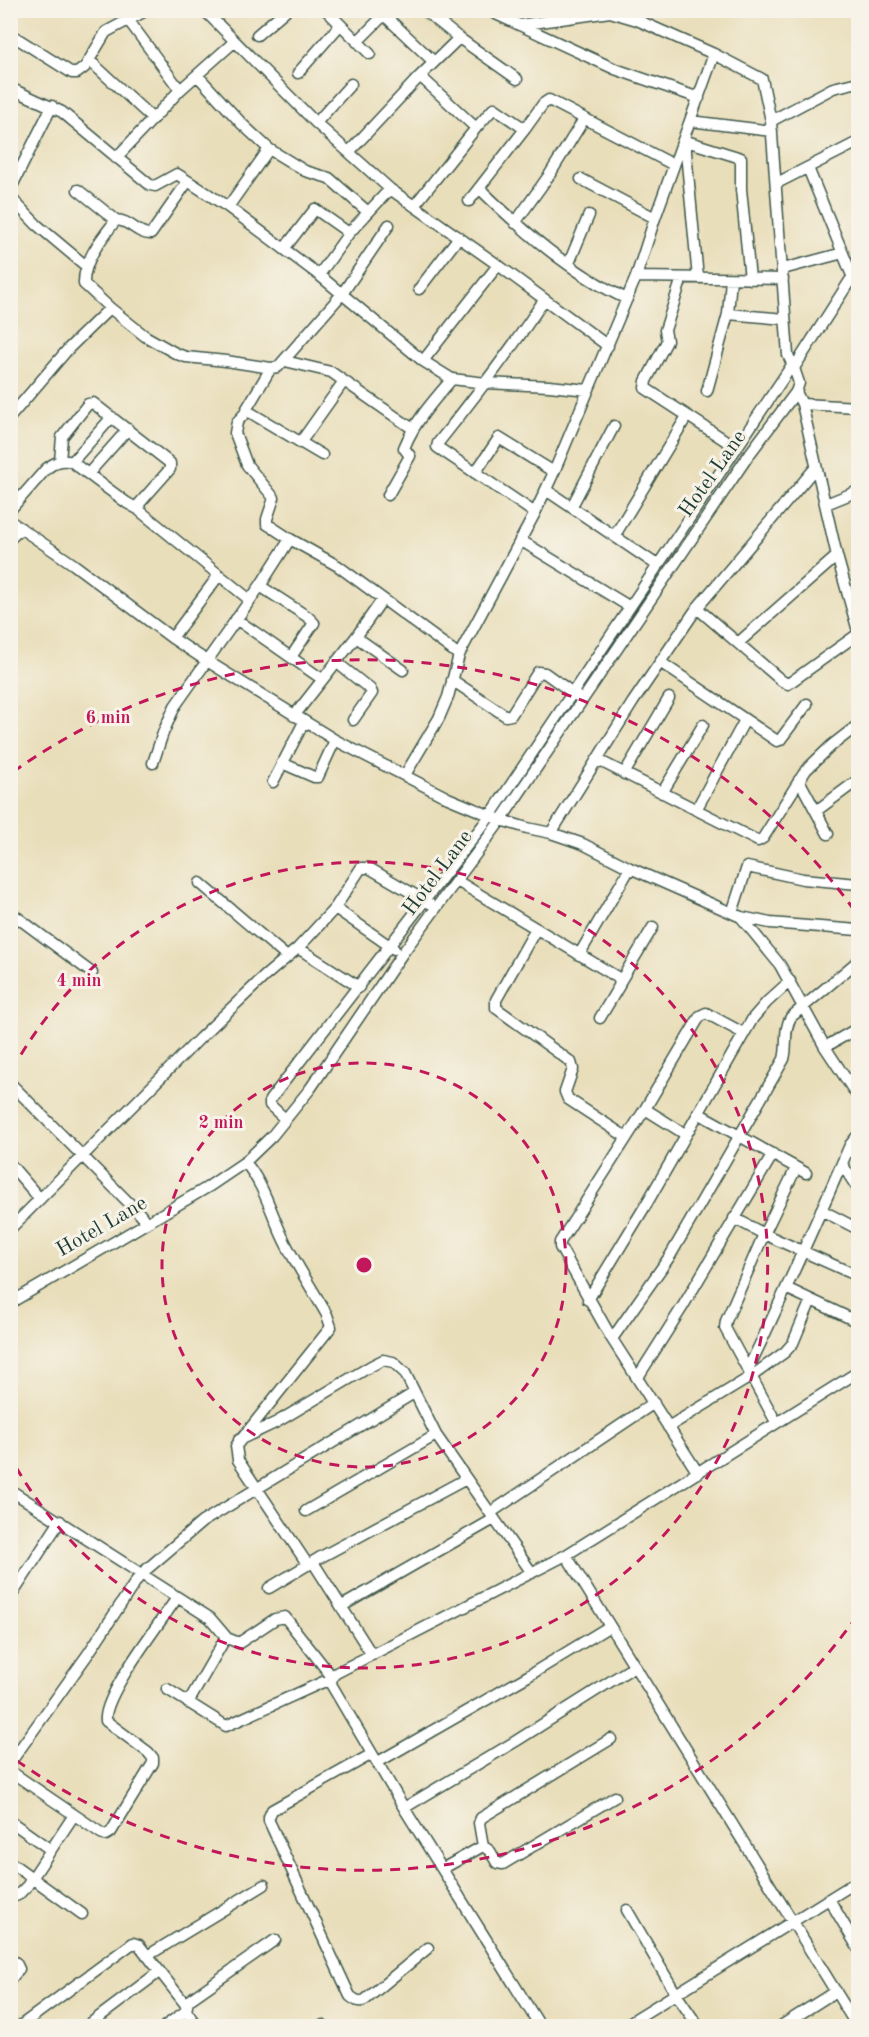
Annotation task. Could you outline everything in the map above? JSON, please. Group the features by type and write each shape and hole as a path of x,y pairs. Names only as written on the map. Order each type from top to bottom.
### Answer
{"street":[{"path":"10,34 72,73 81,71 106,32 147,10"},
{"path":"204,10 316,123 390,189 608,346"},
{"path":"257,35 286,10"},
{"path":"326,10 370,54"},
{"path":"424,10 459,38 518,79"},
{"path":"487,10 615,69 699,98"},
{"path":"856,10 858,16"},
{"path":"519,25 610,12 637,20 714,54 762,79 772,126 788,355 799,385 796,392 802,404 837,556 858,632 788,684 697,608"},
{"path":"357,42 382,13 434,62"},
{"path":"129,21 180,90"},
{"path":"298,73 340,25"},
{"path":"348,152 459,38"},
{"path":"116,158 180,90 234,42"},
{"path":"405,775 439,718 459,655 535,513 608,346 636,277 714,54"},
{"path":"89,60 153,119"},
{"path":"197,75 242,124 269,149 305,171 329,178 368,212"},
{"path":"420,76 476,128"},
{"path":"690,121 772,126 832,88 858,82"},
{"path":"316,123 351,84"},
{"path":"10,88 62,112 150,185 155,186 177,174 228,207 319,275 423,361 452,379 588,390"},
{"path":"469,201 543,104 549,100 674,165"},
{"path":"10,189 52,106"},
{"path":"414,206 494,108 525,129"},
{"path":"515,223 550,174 584,119"},
{"path":"684,141 698,278"},
{"path":"684,141 741,158 741,189 750,279"},
{"path":"777,183 858,142"},
{"path":"228,207 269,149"},
{"path":"452,680 506,716 511,715 538,672 545,673 578,696 657,565 737,448 795,371 856,273 843,254 808,168"},
{"path":"581,179 655,218"},
{"path":"78,190 116,220 124,220 145,235 151,234 188,181"},
{"path":"479,188 515,223 600,285 627,299"},
{"path":"319,275 349,233 390,189"},
{"path":"10,197 38,225 87,266"},
{"path":"284,249 315,209 349,233"},
{"path":"569,263 589,215"},
{"path":"116,220 87,266 84,284 145,336 177,354 271,368 278,367 285,361 342,294 389,225"},
{"path":"419,289 459,237"},
{"path":"636,277 750,279 783,274 843,254"},
{"path":"423,361 498,265"},
{"path":"682,278 665,330 667,341 645,385 647,391 737,448"},
{"path":"707,391 728,314 731,279"},
{"path":"535,513 440,450 438,443 486,383 544,300"},
{"path":"10,417 69,348 110,308"},
{"path":"728,314 785,318"},
{"path":"285,361 323,369 413,429"},
{"path":"271,368 246,406 247,411 236,425 235,433 247,465 274,498 274,505 267,524 338,566 459,655"},
{"path":"388,495 410,456 404,448 413,429 452,379"},
{"path":"300,443 344,381"},
{"name":"Hotel Lane","path":"10,1303 143,1218 208,1187 245,1162 267,1143 279,1115 310,1089 341,1046 396,950 430,904 457,880 578,696 796,392"},
{"path":"60,461 62,437 90,403 93,403 170,463 170,469 139,504 138,509"},
{"path":"802,404 858,410"},
{"path":"247,411 322,455"},
{"path":"615,535 687,416"},
{"path":"72,462 112,417"},
{"path":"572,506 614,426"},
{"path":"88,474 128,429"},
{"path":"475,473 500,438 554,472"},
{"path":"10,510 53,463 72,462 138,509 250,600"},
{"path":"551,833 633,702 697,608 816,467"},
{"path":"546,489 657,565"},
{"path":"826,504 858,491"},
{"path":"10,522 74,564 172,638 294,716 335,740 448,798 496,818 583,844 630,868 736,915 770,923 858,930"},
{"path":"10,539 21,528"},
{"path":"153,762 175,706 260,586 290,539"},
{"path":"520,540 630,607"},
{"path":"738,643 837,556"},
{"path":"172,638 219,575"},
{"path":"260,586 314,623 291,657"},
{"path":"294,716 382,600"},
{"path":"236,619 322,679"},
{"path":"356,637 403,670"},
{"path":"336,662 372,693 353,720"},
{"path":"660,662 777,741 807,704"},
{"path":"624,774 669,698"},
{"path":"696,810 744,720"},
{"path":"273,782 304,722"},
{"path":"662,793 703,725"},
{"path":"598,760 760,840 814,761 858,725"},
{"path":"282,763 318,777 335,740"},
{"path":"799,780 828,834"},
{"path":"816,811 858,780"},
{"path":"10,1229 200,1038 298,948 335,908 363,867 430,904 496,818"},
{"path":"736,915 747,867 803,879 858,884"},
{"path":"579,955 630,868"},
{"path":"457,880 616,977 620,982"},
{"path":"200,883 287,957"},
{"path":"279,1115 270,1105 270,1100 359,987 396,950 335,908"},
{"path":"10,912 92,973"},
{"path":"736,915 767,948 790,981 802,1008 858,1097"},
{"path":"600,1018 653,927"},
{"path":"536,928 496,1000 496,1008 571,1062 573,1069 565,1092 568,1099 626,1137"},
{"path":"298,948 359,987"},
{"path":"612,1339 670,1256 784,1059 790,1017 858,961"},
{"path":"588,1300 647,1203 743,1033 767,1002 790,981"},
{"path":"698,1473 588,1300 560,1247 560,1242 703,1013 743,1033"},
{"path":"825,1047 858,1028"},
{"path":"10,1083 143,1218"},
{"path":"645,1109 685,1134"},
{"path":"698,1113 801,1171 764,1234 724,1328 776,1422"},
{"path":"750,1373 850,1145 858,1135"},
{"path":"638,1377 773,1154"},
{"path":"245,1162 264,1191 287,1246 327,1315 331,1327 239,1440 236,1446 238,1460 256,1489 342,1606 372,1655"},
{"path":"10,1164 40,1199"},
{"path":"842,1164 858,1190"},
{"path":"821,1210 858,1229"},
{"path":"734,1218 858,1276"},
{"path":"788,1289 858,1322"},
{"path":"668,1427 785,1352 793,1343 811,1300"},
{"path":"239,1440 268,1427 383,1360 393,1362 405,1373 436,1435 532,1573"},
{"path":"167,1689 226,1726 331,1680 336,1673 566,1555 858,1372"},
{"path":"10,1763 88,1654 140,1575 202,1522 414,1393"},
{"path":"342,1606 492,1516 654,1403"},
{"path":"306,1511 436,1435"},
{"path":"269,1588 466,1479"},
{"path":"12,1494 60,1521 215,1623 232,1641 239,1643 275,1618 285,1617 331,1680 404,1808 540,2026"},
{"path":"10,1598 60,1521"},
{"path":"566,1555 857,2026"},
{"path":"10,1771 103,1835 111,1832 152,1767 153,1758 106,1721 106,1710 129,1668 177,1598"},
{"path":"428,1948 366,2000 358,2001 350,1996 269,1821 269,1816 273,1810 528,1676 610,1626"},
{"path":"188,1703 226,1637"},
{"path":"404,1808 635,1666"},
{"path":"611,1739 481,1818 479,1823 483,1846 490,1851 497,1863 503,1864 615,1797"},
{"path":"10,1898 23,1891 74,1815"},
{"path":"10,1821 51,1850"},
{"path":"442,1869 483,1846"},
{"path":"10,1862 82,1914"},
{"path":"624,2026 858,1881"},
{"path":"147,1956 264,1885"},
{"path":"829,1899 858,1948"},
{"path":"627,1910 676,1994 698,2026"},
{"path":"165,2026 186,2008 191,1998 274,1940"},
{"path":"20,2026 131,1944 139,1945 197,2026"},
{"path":"10,1959 19,1966 10,1980"},
{"path":"87,2026 159,1972"},
{"path":"781,2026 836,1991"}]}
